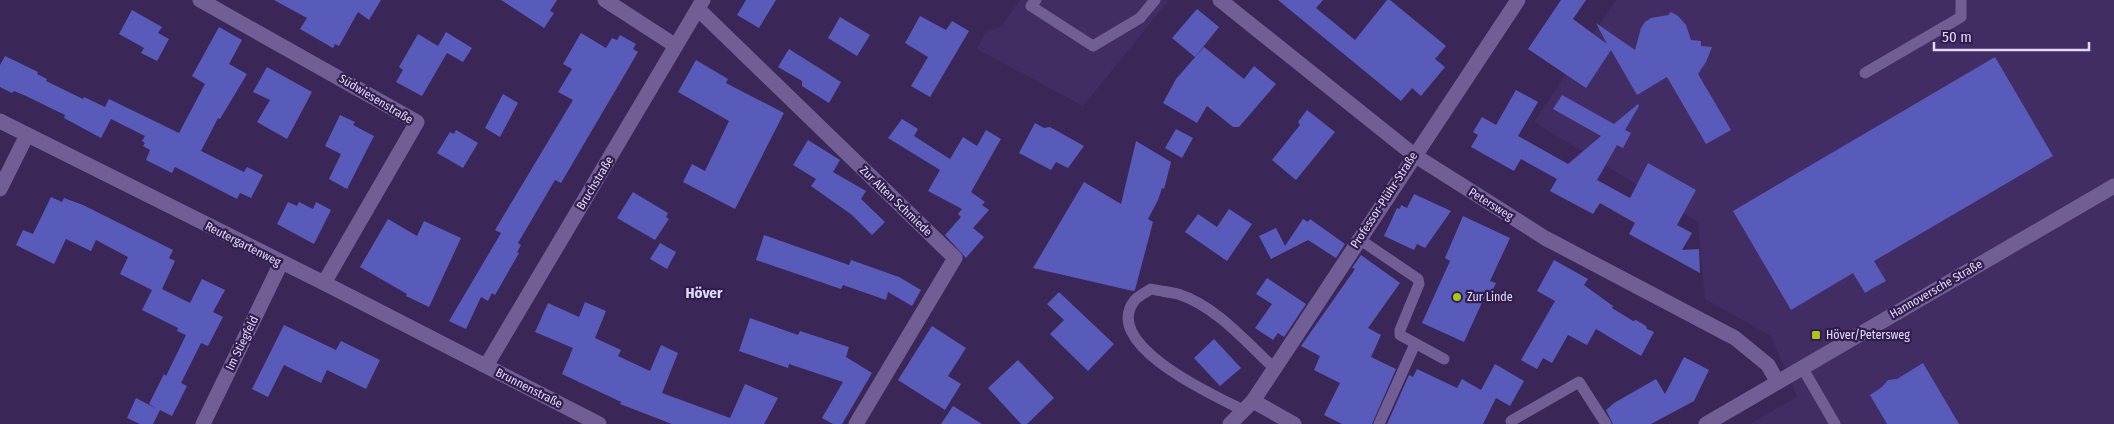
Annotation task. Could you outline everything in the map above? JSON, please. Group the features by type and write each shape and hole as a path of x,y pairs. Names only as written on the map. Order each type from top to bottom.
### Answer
{"street":[{"name":"Südwiesenstraße","path":"200,0 417,122 324,283"},
{"path":"605,0 676,46"},
{"name":"Petersweg","path":"1220,0 1414,155 1545,238 1735,338 1768,365 1777,381"},
{"name":"Professor-Plühr-Straße","path":"1230,424 1248,405 1274,368 1518,0"},
{"name":"Bruchstraße","path":"486,366 701,5"},
{"name":"Zur Alten Schmiede","path":"701,5 955,258 856,424"},
{"name":"Reutergartenweg","path":"0,121 486,366"},
{"path":"0,189 27,135"},
{"name":"Hannoversche Straße","path":"1706,424 2114,186"},
{"name":"Im Stiegfeld","path":"203,424 281,263"},
{"name":"Brunnenstraße","path":"486,366 599,424"},
{"path":"1248,405 1294,424"}],"lane":[{"path":"1036,0 1031,6 1093,46 1140,18 1155,0"},
{"path":"1864,73 1961,17 1962,0"},
{"path":"1359,238 1418,279 1419,284 1400,330 1400,335 1444,358"},
{"path":"1248,405 1174,373 1156,360 1134,337 1128,317 1135,300 1151,289 1179,295 1200,304 1230,326 1274,368"},
{"path":"1378,424 1415,344"},
{"path":"1802,367 1835,424"},
{"path":"1512,421 1579,382 1606,424"}],"shaded area":[{"path":"1020,0 1169,0 1083,106 977,49 986,31 1001,27"},
{"path":"1616,0 2114,0 2114,424 1750,424 1797,397 1771,336 1705,299 1698,222 1534,122"}],"building":[{"path":"274,0 381,0 369,20 358,12 339,46 335,44 333,48 300,29 307,18"},
{"path":"501,0 557,0 550,11 554,13 544,28"},
{"path":"746,0 776,0 759,28 737,15"},
{"path":"1278,0 1323,0 1316,8 1355,40 1387,0 1390,0 1446,46 1435,59 1445,67 1421,96 1412,88 1401,101"},
{"path":"1561,0 1586,0 1573,19 1607,44 1596,23 1635,50 1641,28 1645,22 1651,18 1668,15 1671,12 1678,16 1686,25 1691,40 1701,41 1701,46 1712,47 1706,62 1698,74 1731,130 1706,144 1667,77 1637,95 1611,50 1586,88 1528,49"},
{"path":"1197,9 1219,27 1195,57 1172,38"},
{"path":"132,10 162,27 158,33 169,39 157,61 141,53 144,48 119,34"},
{"path":"920,16 946,30 952,21 969,31 930,97 911,86 928,57 905,43"},
{"path":"840,17 870,35 857,56 828,38"},
{"path":"219,27 242,40 229,64 247,74 220,119 218,118 201,151 244,172 247,167 263,175 251,198 240,193 237,199 175,167 172,173 146,160 150,150 143,146 145,143 142,141 145,136 111,119 101,138 64,118 65,115 26,96 14,91 12,93 0,87 0,65 5,56 38,72 37,74 47,79 46,81 83,99 84,97 105,107 109,99 179,133 205,84 192,76"},
{"path":"446,32 472,48 463,62 447,53 422,96 396,82 403,70 399,67 418,34 438,46"},
{"path":"581,33 606,48 612,38 617,40 620,35 636,44 633,49 638,52 561,183 555,180 518,243 521,245 517,252 519,253 495,295 492,293 488,301 481,297 466,329 449,321 501,233 495,230 573,100 558,92 572,69 563,64"},
{"path":"1204,47 1244,79 1254,66 1276,84 1239,127 1233,127 1207,106 1197,123 1163,103 1176,79"},
{"path":"789,49 841,82 829,103 802,86 802,81 778,67"},
{"path":"1995,57 2053,156 1874,261 1886,281 1865,293 1853,273 1791,310 1733,211"},
{"path":"696,60 728,79 726,83 784,113 735,209 683,182 692,164 705,171 729,121 678,92"},
{"path":"267,67 312,92 287,139 257,122 270,100 253,92"},
{"path":"1516,90 1538,102 1518,136 1568,164 1601,136 1553,109 1562,95 1614,124 1638,104 1639,106 1625,130 1631,133 1623,148 1617,145 1597,180 1630,198 1648,163 1696,190 1677,225 1692,233 1682,250 1699,249 1700,273 1629,234 1635,223 1600,203 1593,214 1550,191 1557,179 1521,159 1514,171 1471,147 1478,135 1473,132 1482,117 1496,125"},
{"path":"503,94 518,103 500,137 485,128"},
{"path":"1307,110 1335,132 1296,180 1272,160 1300,125 1298,122"},
{"path":"340,115 355,122 353,125 374,136 347,189 329,179 341,154 325,146"},
{"path":"902,119 918,129 914,136 950,159 963,137 977,146 986,130 1001,139 971,192 985,202 982,205 989,210 973,228 984,237 966,258 945,235 961,217 958,214 962,209 928,191 940,170 888,138"},
{"path":"1035,123 1044,128 1050,127 1084,146 1068,168 1056,162 1051,170 1019,153"},
{"path":"1176,129 1193,138 1182,158 1165,148"},
{"path":"456,130 478,143 463,168 437,153 450,132 454,134"},
{"path":"808,140 840,160 833,172 866,191 861,199 885,222 872,235 852,215 811,186 816,179 793,165"},
{"path":"1136,141 1171,162 1164,189 1162,188 1148,219 1153,222 1135,290 1033,268 1084,182 1121,204"},
{"path":"633,192 668,213 666,217 669,219 655,240 617,218"},
{"path":"1414,194 1451,211 1425,248 1417,244 1414,250 1384,236 1397,208 1400,209 1401,205 1407,208"},
{"path":"51,197 62,202 64,198 83,205 173,250 169,258 175,261 162,289 190,303 202,279 225,290 213,312 223,317 208,346 201,343 181,383 187,386 172,416 160,410 153,424 140,424 127,418 136,398 157,409 149,404 164,374 166,376 186,335 177,331 178,328 142,310 152,290 120,274 128,257 96,240 91,251 66,239 54,264 16,245 23,230 33,234"},
{"path":"288,202 297,206 299,202 313,209 316,202 331,210 314,244 277,224"},
{"path":"1229,209 1252,224 1227,261 1185,232 1198,214 1217,227"},
{"path":"1463,216 1510,238 1490,281 1496,283 1488,300 1484,298 1464,342 1422,323 1450,261 1445,258"},
{"path":"388,219 417,236 424,221 461,238 429,307 406,296 407,294 360,267"},
{"path":"1303,219 1308,222 1310,219 1345,244 1336,258 1308,240 1271,259 1259,236 1276,228 1285,246"},
{"path":"764,235 849,265 851,260 899,277 921,290 912,306 888,292 886,300 843,285 841,289 756,260"},
{"path":"660,243 676,252 667,269 650,259"},
{"path":"1361,255 1400,283 1368,328 1381,335 1371,357 1396,369 1372,424 1342,424 1324,415 1340,383 1314,370 1320,356 1301,346 1355,269 1352,268"},
{"path":"1554,260 1588,279 1584,285 1613,306 1612,308 1654,332 1641,356 1596,329 1587,345 1568,335 1552,363 1543,358 1537,369 1521,360 1555,301 1537,291"},
{"path":"1267,278 1306,304 1284,337 1278,333 1273,340 1255,328 1272,304 1256,294"},
{"path":"1059,292 1114,344 1088,371 1050,334 1064,320 1047,304"},
{"path":"585,302 606,311 595,338 621,350 618,356 650,371 661,345 678,353 662,393 730,418 745,384 778,398 764,424 672,424 620,404 621,402 562,374 573,348 535,332 548,303 579,317"},
{"path":"750,318 798,335 800,331 849,347 846,357 872,373 842,424 833,424 822,418 843,382 789,364 788,368 739,351"},
{"path":"284,325 336,350 341,341 380,360 366,389 327,370 321,383 284,365 268,397 252,389"},
{"path":"932,326 966,348 948,376 961,384 945,410 898,380"},
{"path":"1214,339 1241,368 1220,386 1194,358"},
{"path":"1684,357 1709,370 1694,401 1651,424 1613,424 1606,410 1614,403 1656,379 1665,394"},
{"path":"1018,360 1054,398 1027,424 1021,424 988,388"},
{"path":"1923,363 1959,424 1887,424 1870,395 1882,387 1888,380 1897,379"},
{"path":"1495,364 1524,381 1510,406 1496,398 1483,424 1387,424 1409,375 1413,377 1417,369 1457,388 1462,379 1481,390"},
{"path":"953,406 982,424 941,424"}],"place":[{"name":"Zur Linde","path":"1457,297"},
{"name":"Höver/Petersweg","path":"1816,335"}],"district":[{"name":"Höver","path":"704,293"}]}
